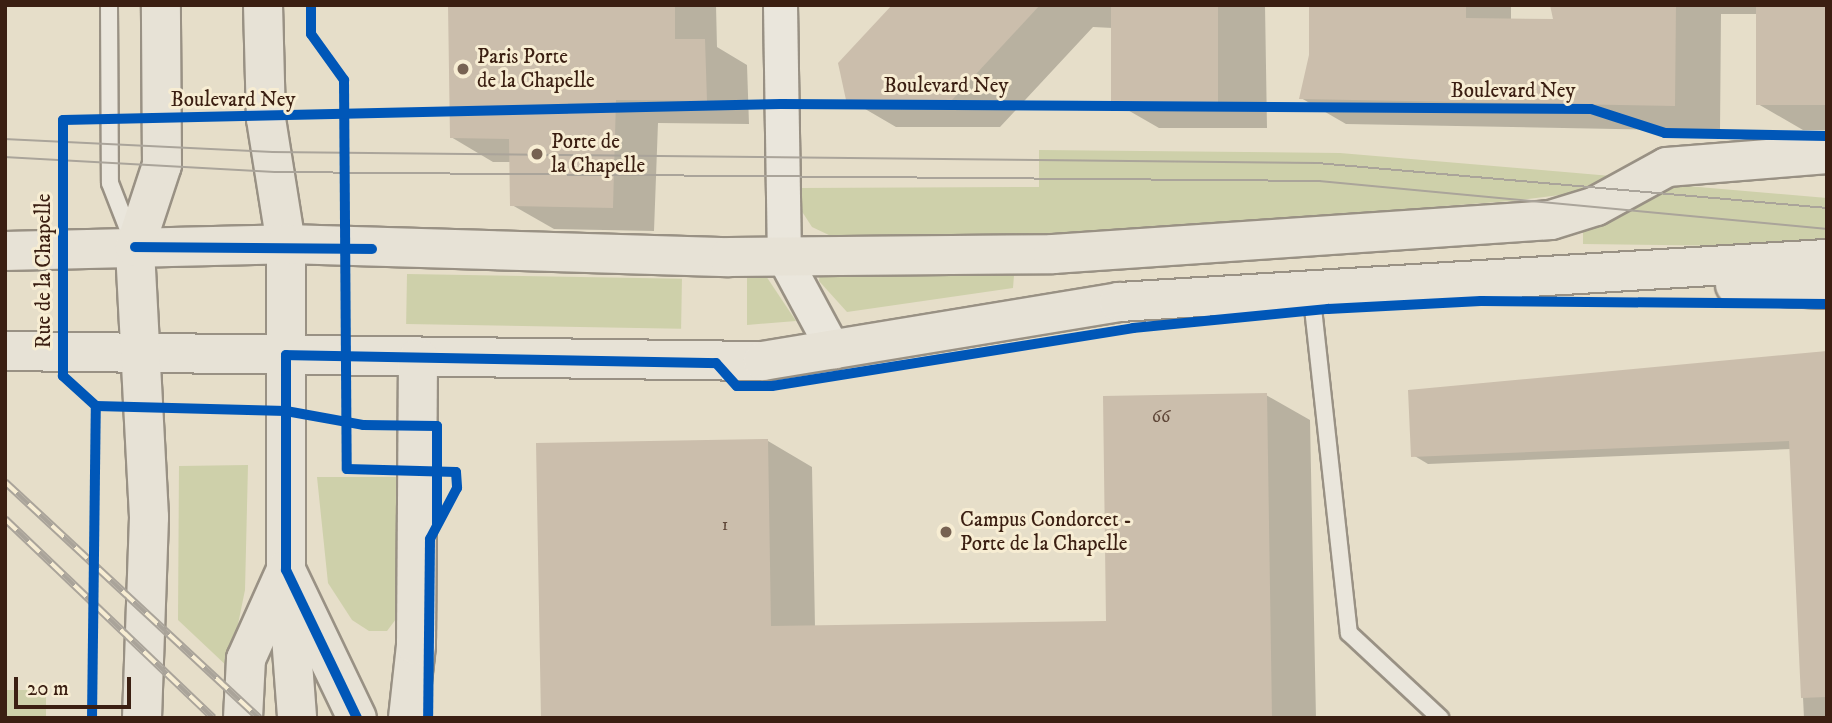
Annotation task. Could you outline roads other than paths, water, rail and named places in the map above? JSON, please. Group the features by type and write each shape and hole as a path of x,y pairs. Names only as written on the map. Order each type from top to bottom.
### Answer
{"main road":[{"path":"142,718 149,517 135,247 162,165 161,5"},
{"path":"262,5 266,119 286,244 286,570 297,718"},
{"path":"5,251 286,244 784,258 1052,254 1551,220 1596,206 1667,167 1714,158 1767,161 1827,154"},
{"path":"1767,161 1827,176"},
{"path":"5,351 716,363 834,351 1119,302 1310,287 1827,259"},
{"path":"1576,273 1827,289"},
{"path":"408,718 416,645 418,358"},
{"path":"243,718 246,659 286,570"},
{"path":"286,570 357,718"}],"street":[{"path":"780,5 784,258 834,351"}],"lane":[{"path":"109,5 110,183 135,247"},
{"path":"1310,287 1349,633 1440,718"}],"tram line":[{"path":"5,139 272,152 1317,163 1827,208"},
{"path":"5,157 274,172 1320,181 1827,229"}],"railway":[{"path":"5,482 259,718"},
{"path":"5,519 213,718"}],"place":[{"name":"Paris Porte de la Chapelle","path":"463,69"},
{"name":"Porte de la Chapelle","path":"537,154"},
{"name":"Campus Condorcet - Porte de la Chapelle","path":"946,532"}]}
